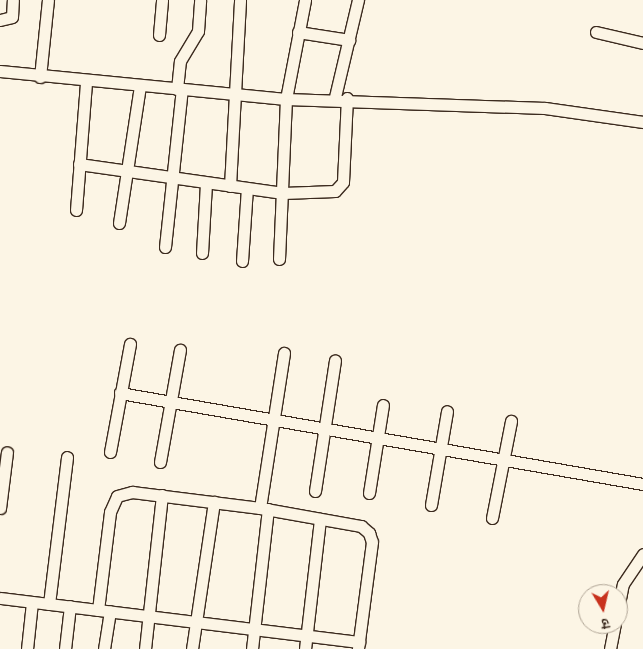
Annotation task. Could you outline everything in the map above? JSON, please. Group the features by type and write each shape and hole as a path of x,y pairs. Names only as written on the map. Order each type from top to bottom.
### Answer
{"street":[{"path":"0,20 12,17 13,0"},
{"path":"40,77 48,0"},
{"path":"159,35 162,0"},
{"path":"165,247 180,62 198,31 200,0"},
{"path":"230,186 232,94 240,0"},
{"path":"279,259 286,99 298,32 306,0"},
{"path":"335,97 358,0"},
{"path":"298,32 349,40"},
{"path":"596,32 643,43"},
{"path":"0,72 86,83 286,99 335,97 545,108 643,122"},
{"path":"76,210 86,83"},
{"path":"119,223 140,86"},
{"path":"79,164 172,179 283,193 341,188 347,98"},
{"path":"202,253 206,183"},
{"path":"242,261 247,188"},
{"path":"110,452 130,344"},
{"path":"160,462 180,350"},
{"path":"252,649 271,420 284,354"},
{"path":"315,491 335,361"},
{"path":"120,393 643,484"},
{"path":"369,493 376,438 383,405"},
{"path":"432,505 448,411"},
{"path":"492,518 502,459 511,422"},
{"path":"0,508 7,452"},
{"path":"49,604 67,457"},
{"path":"0,598 70,606 98,610 196,622 358,645 372,542 361,526 264,509 132,492 112,501 98,610"},
{"path":"146,649 162,495"},
{"path":"192,649 214,502"},
{"path":"305,649 320,519"},
{"path":"623,584 643,554"},
{"path":"27,649 32,602"},
{"path":"64,649 70,606"},
{"path":"104,649 110,611"},
{"path":"610,649 613,634"}]}
